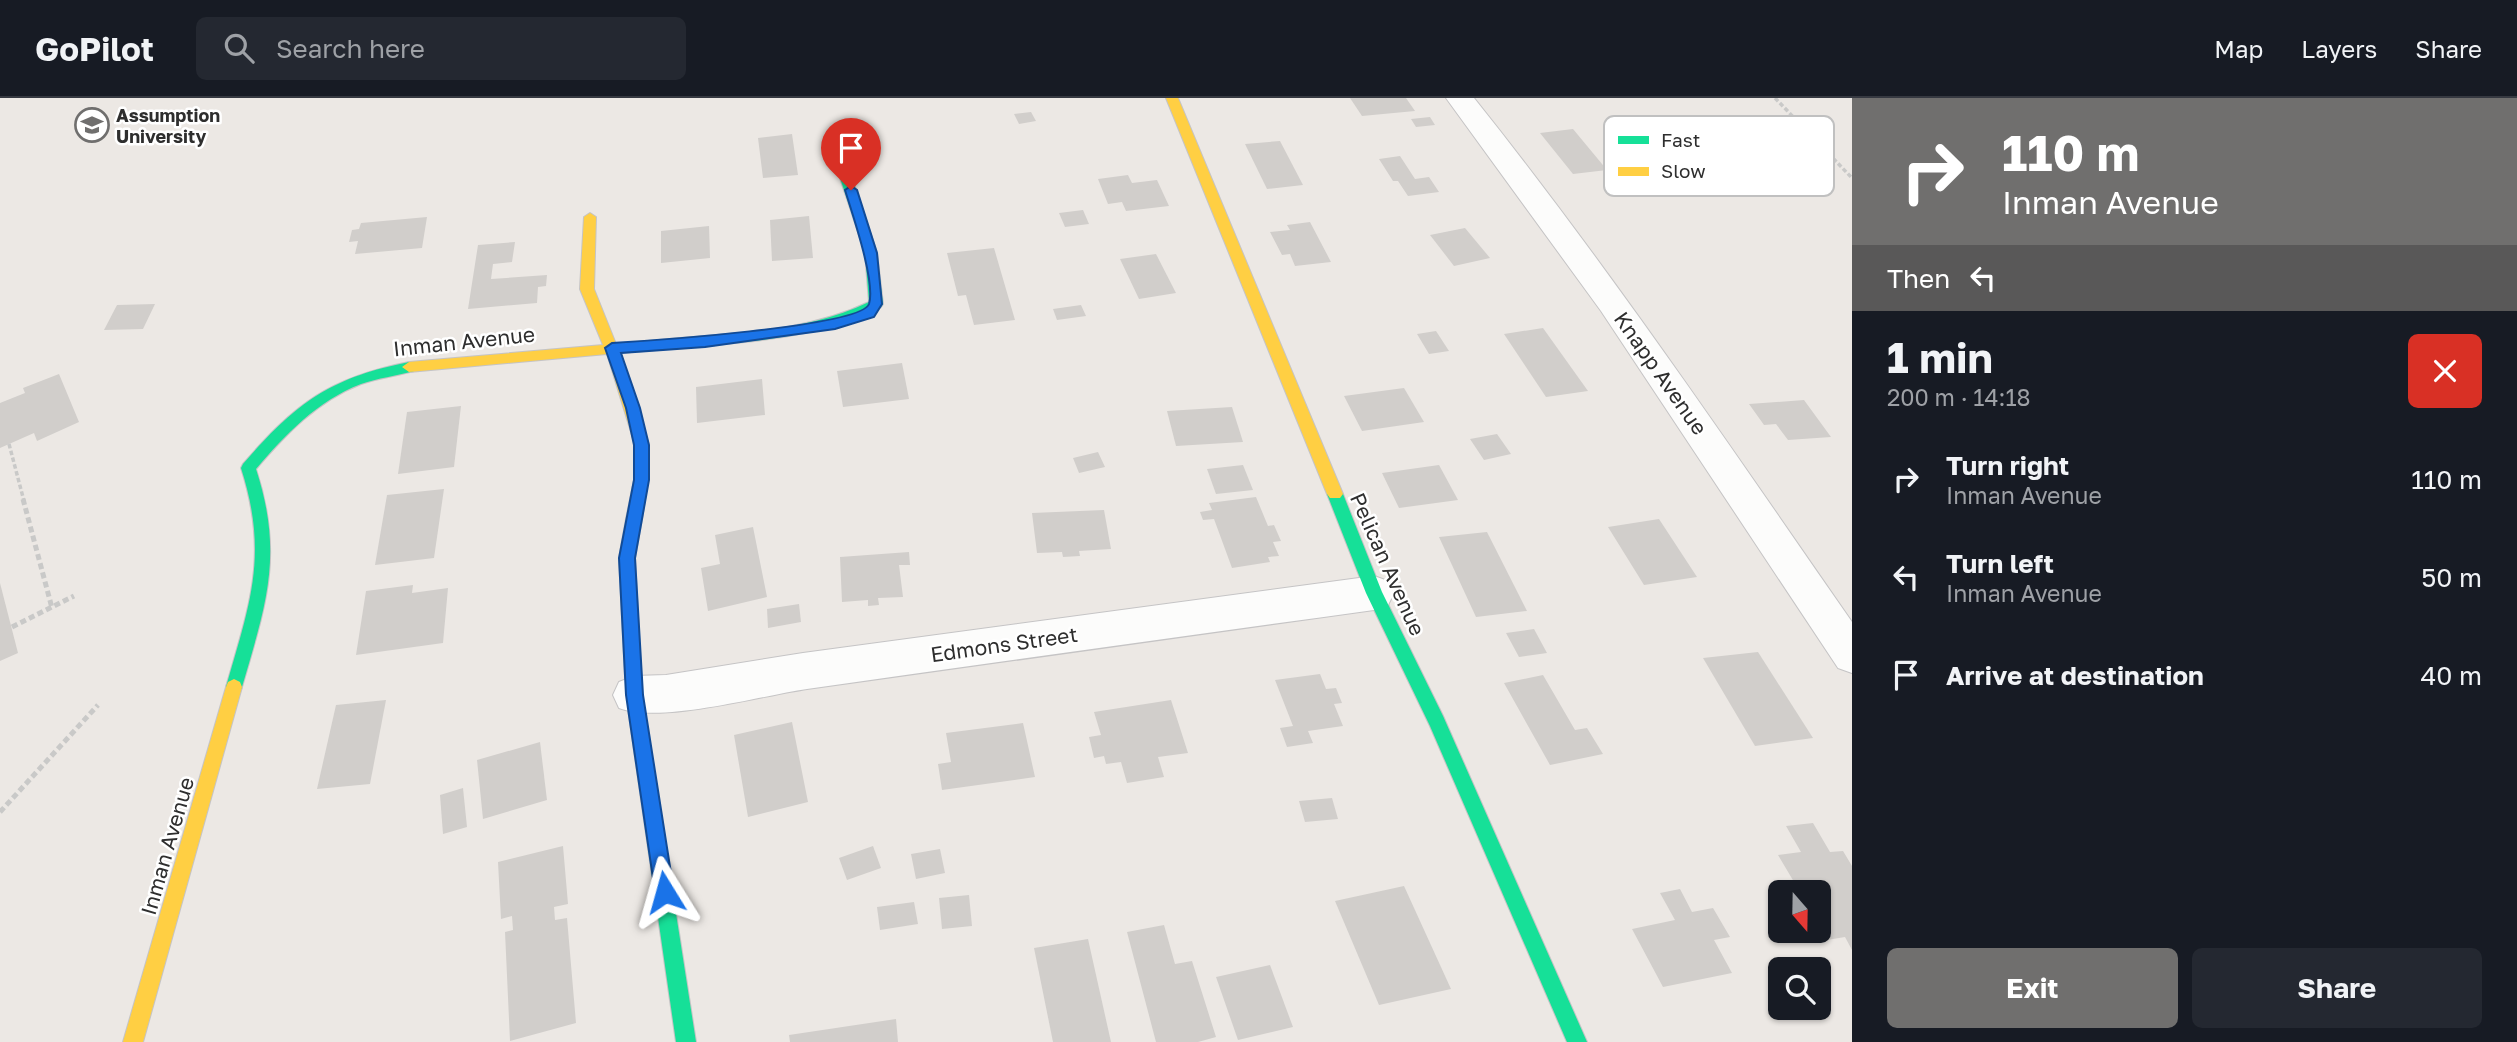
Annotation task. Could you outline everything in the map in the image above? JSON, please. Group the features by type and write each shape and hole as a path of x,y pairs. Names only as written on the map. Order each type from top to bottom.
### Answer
{"street":[{"name":"Pelican Avenue","path":"1171,98 1248,279 1374,593 1437,722 1577,1042"},
{"name":"Knapp Avenue","path":"1460,98 1554,219 1682,401 1852,655"},
{"name":"Inman Avenue","path":"133,1042 263,584 264,530 258,492 248,468 277,433 305,407 332,390 365,376 411,365 705,342 835,324 863,316 873,310 876,296 871,253 844,169 841,131"},
{"path":"590,217 587,289 612,348 633,408 642,445 641,480 627,558 634,695 686,1042"},
{"name":"Edmons Street","path":"634,695 666,694 803,671 1374,593"}],"path":[{"path":"1775,98 1792,116"},
{"path":"1834,159 1852,178"},
{"path":"9,444 52,608"},
{"path":"12,627 74,596"},
{"path":"0,812 98,705"}],"building":[{"path":"1350,98 1406,98 1415,111 1362,116"},
{"path":"1031,112 1036,121 1019,124 1014,114"},
{"path":"1430,117 1435,125 1416,127 1411,119"},
{"path":"1573,129 1604,166 1604,170 1573,174 1540,133"},
{"path":"792,134 798,175 763,178 758,138"},
{"path":"1280,141 1303,185 1267,189 1245,144"},
{"path":"1400,156 1415,179 1429,177 1439,192 1408,196 1398,181 1393,181 1379,159"},
{"path":"1128,175 1132,183 1157,180 1169,206 1126,211 1122,202 1108,204 1098,179"},
{"path":"1083,210 1089,224 1065,227 1059,213"},
{"path":"809,216 813,258 772,261 770,220"},
{"path":"427,217 422,248 355,254 358,241 349,242 352,230 359,229 361,223"},
{"path":"1310,222 1331,262 1295,266 1290,254 1282,255 1270,232 1290,230 1287,225"},
{"path":"709,226 710,258 661,263 661,231"},
{"path":"1465,228 1490,258 1454,266 1430,235"},
{"path":"515,242 512,262 493,264 491,279 547,275 546,286 538,287 537,303 468,309 478,245"},
{"path":"994,248 1015,320 974,325 966,295 958,296 947,253"},
{"path":"1156,254 1176,293 1139,299 1120,259"},
{"path":"155,304 143,329 104,330 117,305"},
{"path":"1081,305 1086,316 1057,320 1053,309"},
{"path":"1543,328 1588,391 1546,397 1504,334"},
{"path":"1436,331 1449,351 1429,354 1417,334"},
{"path":"902,363 909,399 843,407 837,371"},
{"path":"59,374 79,422 37,441 34,433 0,448 0,403 25,393 23,388"},
{"path":"762,379 765,415 697,423 696,387"},
{"path":"1404,388 1424,422 1362,431 1344,396"},
{"path":"1804,400 1831,437 1788,440 1776,424 1764,425 1749,404"},
{"path":"461,406 454,467 398,474 407,412"},
{"path":"1232,407 1243,442 1176,446 1167,411"},
{"path":"1497,434 1511,454 1484,460 1470,439"},
{"path":"1098,452 1105,467 1079,473 1073,458"},
{"path":"1243,465 1253,490 1216,494 1207,469"},
{"path":"1439,465 1458,500 1399,508 1382,473"},
{"path":"444,489 434,558 375,565 387,495"},
{"path":"1256,497 1268,526 1274,525 1281,541 1273,542 1279,556 1268,557 1270,562 1232,568 1214,519 1203,520 1200,512 1212,510 1209,503"},
{"path":"1104,510 1111,549 1079,551 1080,556 1063,557 1062,552 1037,553 1032,513"},
{"path":"1659,519 1697,577 1644,585 1608,527"},
{"path":"753,527 767,597 708,611 701,568 720,564 715,535"},
{"path":"1487,532 1527,611 1476,617 1439,537"},
{"path":"909,552 910,565 899,565 903,597 878,598 879,605 868,606 868,600 842,602 840,557"},
{"path":"0,583 18,653 0,661"},
{"path":"413,585 412,593 448,588 443,643 356,655 366,591"},
{"path":"799,604 801,622 768,628 767,609"},
{"path":"1534,629 1547,653 1519,657 1506,633"},
{"path":"1758,652 1813,738 1755,746 1703,658"},
{"path":"1320,674 1326,689 1336,688 1342,703 1334,704 1343,726 1308,731 1313,743 1287,747 1280,728 1293,726 1275,680"},
{"path":"1543,675 1575,730 1587,728 1603,754 1550,765 1504,683"},
{"path":"386,700 370,784 317,789 336,705"},
{"path":"1171,700 1188,753 1158,757 1164,777 1127,783 1121,762 1106,764 1104,756 1094,758 1089,737 1101,735 1094,712"},
{"path":"792,722 808,802 748,817 734,735"},
{"path":"1023,723 1035,777 942,790 938,764 951,762 946,733"},
{"path":"540,742 547,800 483,819 477,760"},
{"path":"463,788 467,827 443,834 440,795"},
{"path":"1332,798 1338,819 1305,822 1299,801"},
{"path":"1813,823 1830,852 1843,851 1852,866 1852,950 1845,937 1831,939 1831,880 1793,880 1778,855 1801,852 1786,826"},
{"path":"563,846 568,904 554,907 555,920 567,918 576,1023 510,1041 505,932 513,930 512,916 501,919 498,862"},
{"path":"873,846 881,868 847,880 839,858"},
{"path":"940,849 945,873 916,879 911,854"},
{"path":"1404,886 1451,989 1379,1005 1335,901"},
{"path":"1680,889 1692,912 1713,908 1730,937 1714,940 1732,973 1663,987 1632,929 1675,920 1660,893"},
{"path":"969,895 972,926 942,929 939,898"},
{"path":"914,902 918,924 880,930 877,907"},
{"path":"1164,925 1175,964 1192,961 1216,1037 1198,1042 1156,1042 1127,932"},
{"path":"1088,939 1111,1042 1053,1042 1034,948"},
{"path":"1270,965 1293,1027 1238,1040 1216,977"},
{"path":"896,1019 898,1042 790,1042 789,1035"}],"traffic: fast":[{"path":"691,342 762,336 810,328 833,322 876,304 871,253 843,169 841,131"},
{"path":"234,687 257,604 264,552 258,498 248,468 284,429 318,400 358,380 409,367"},
{"path":"1335,494 1374,593 1437,722 1577,1042"},
{"path":"634,519 627,558 634,695 686,1042"}],"traffic: slow":[{"path":"1172,98 1335,494"},
{"path":"590,217 587,289 620,369 642,445 641,480 634,519"},
{"path":"409,367 691,342"},
{"path":"133,1042 234,687"}],"place":[{"name":"Assumption University","path":"92,125"}],"route":[{"path":"665,892 634,695 627,558 641,480 642,445 633,408 612,348 705,342 835,324 869,313 876,304 871,253 851,190"}]}
